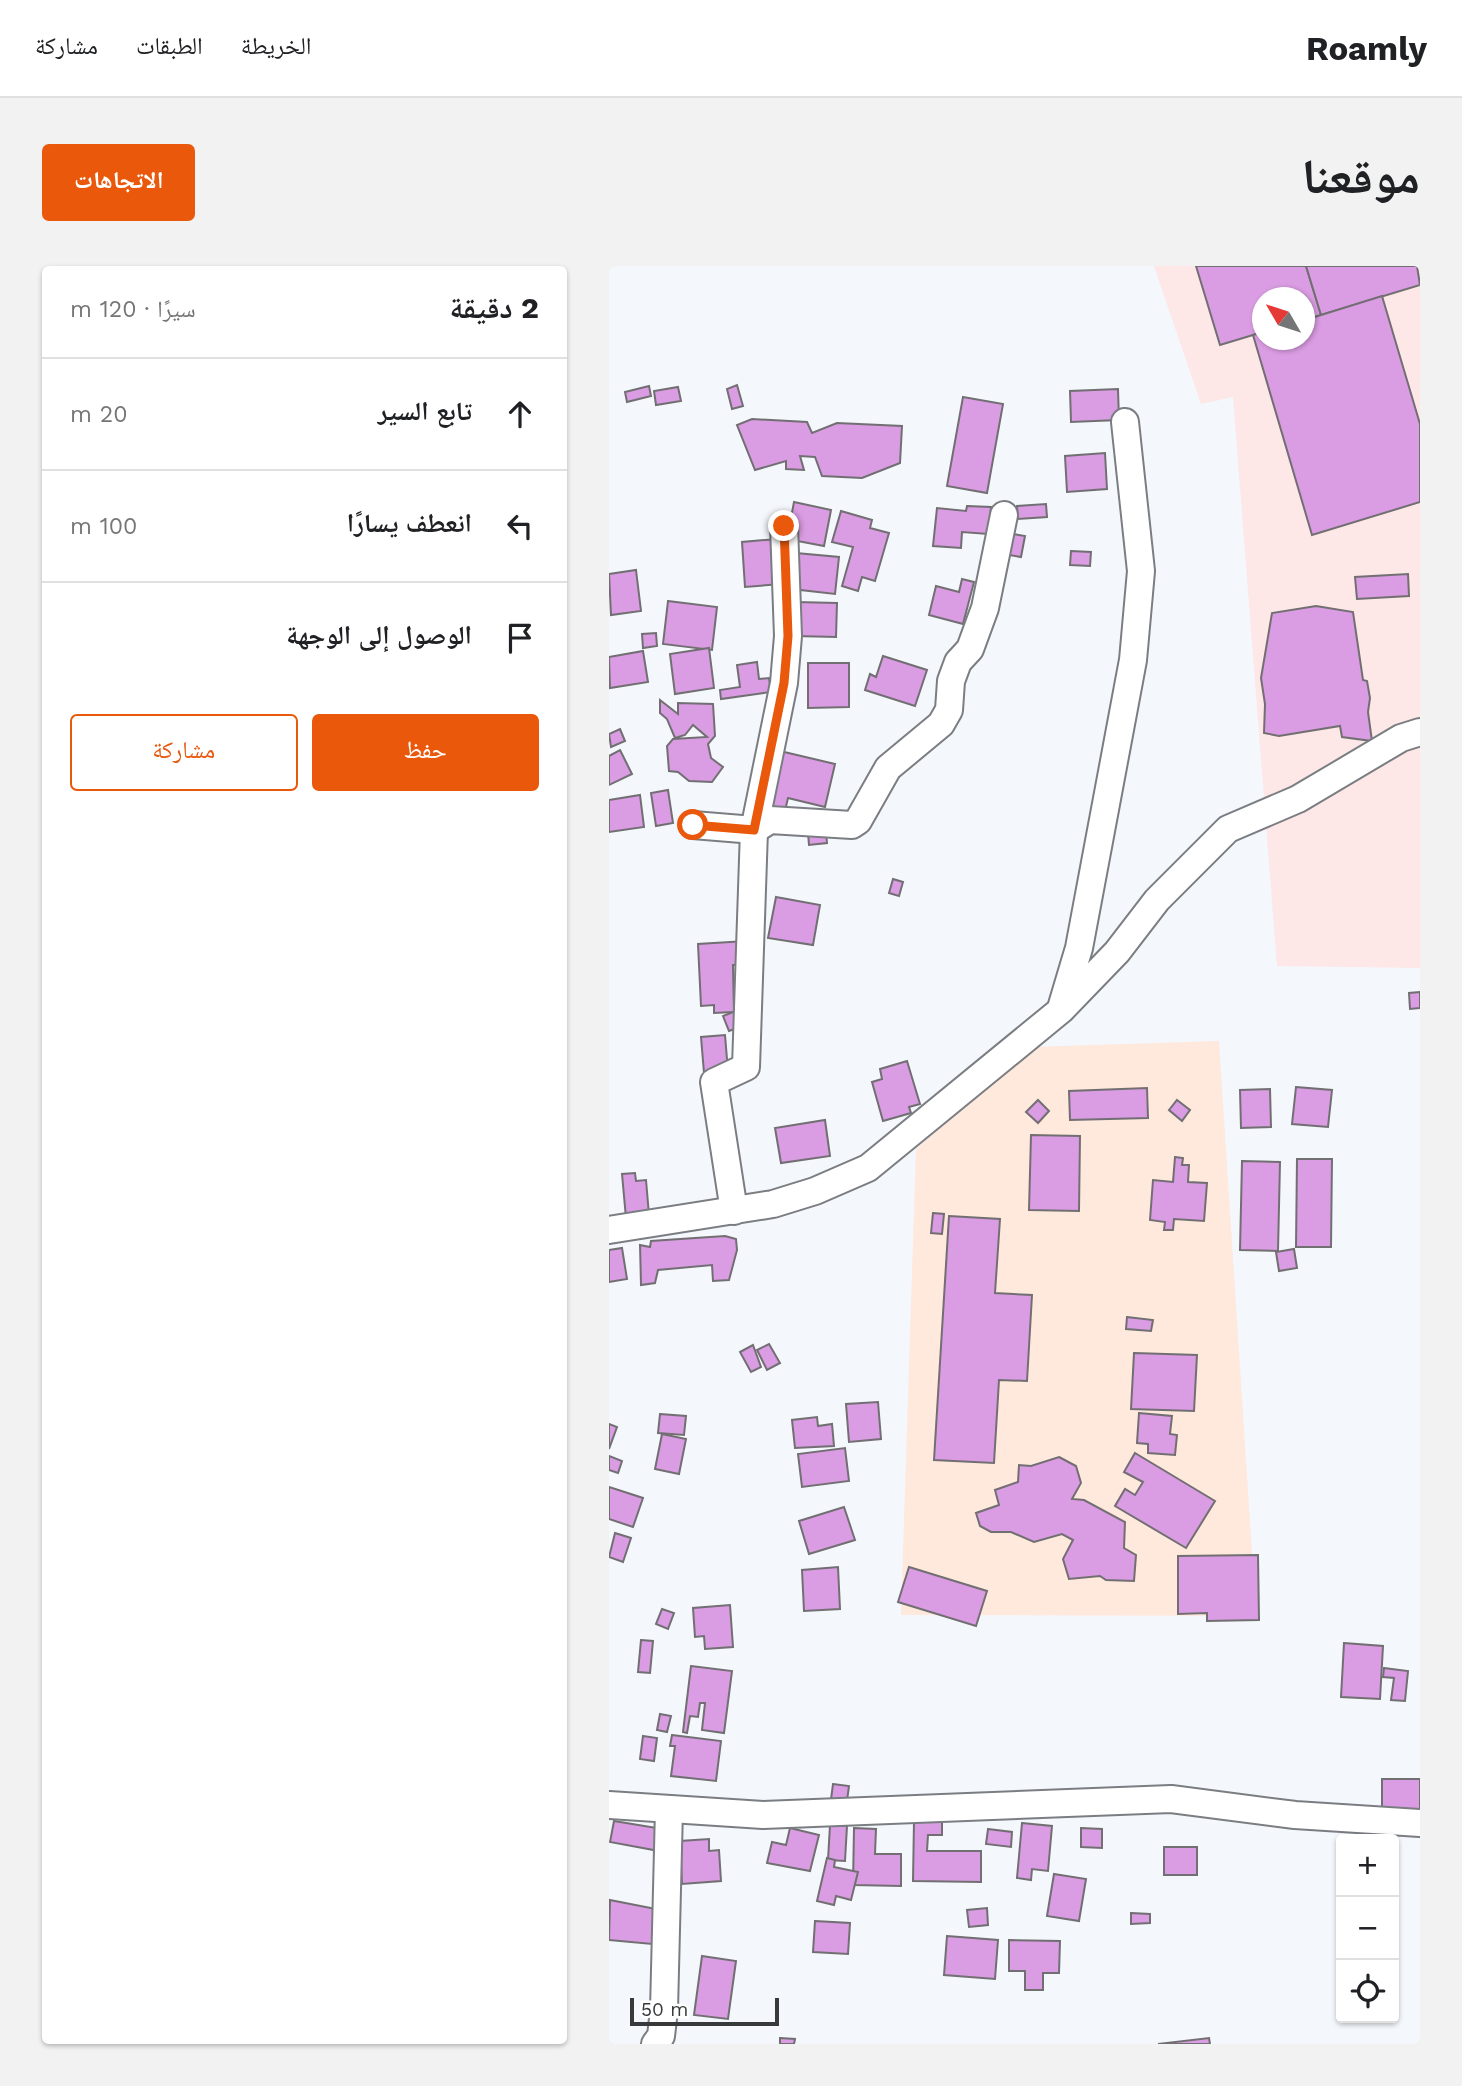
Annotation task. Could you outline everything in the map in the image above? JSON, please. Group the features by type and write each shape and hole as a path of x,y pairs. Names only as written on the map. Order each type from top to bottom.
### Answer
{"street":[{"path":"1061,1010 1079,948 1133,660 1141,571 1125,422"},
{"path":"693,825 754,830 770,820 852,825 864,813 888,768 941,724 949,710 951,681 958,662 970,649 985,608 1004,515"},
{"path":"734,1211 714,1082 746,1067 754,830 784,683 788,636 784,526"},
{"path":"609,1230 734,1211 815,1191 868,1168 1061,1010 1117,952 1166,890 1228,829 1298,799 1401,738 1420,732"},
{"path":"609,1805 763,1815 1171,1799 1295,1815 1420,1823"},
{"path":"655,2044 660,2036 663,2010 669,1809"}],"shaded area":[{"path":"1154,266 1420,266 1420,968 1277,966 1233,397 1201,404"},
{"path":"1219,1041 1256,1616 901,1615 916,1149 1031,1047"}],"building":[{"path":"1196,266 1306,266 1312,287 1252,287 1252,335 1220,345"},
{"path":"1306,266 1417,266 1420,285 1321,315 1315,287 1312,287"},
{"path":"1315,295 1321,315 1315,317"},
{"path":"1382,296 1420,424 1420,502 1312,535 1257,350 1315,350 1315,317"},
{"path":"737,385 743,406 732,409 727,389"},
{"path":"649,386 651,396 627,402 625,392"},
{"path":"678,387 681,401 656,405 654,391"},
{"path":"1118,389 1119,420 1071,422 1070,391"},
{"path":"963,397 1003,404 987,493 947,486"},
{"path":"752,419 807,422 812,433 837,423 902,426 900,463 862,478 822,476 815,457 800,456 804,470 786,469 786,461 755,470 737,425"},
{"path":"1105,453 1107,489 1067,492 1065,456"},
{"path":"794,502 831,510 824,546 787,539"},
{"path":"1046,504 1047,517 1018,519 1017,506"},
{"path":"967,506 991,507 988,534 962,532 961,548 933,546 937,508 966,511"},
{"path":"841,511 872,520 870,528 889,533 875,581 862,577 858,591 842,586 853,547 832,542"},
{"path":"1013,534 1025,536 1021,557 1009,555"},
{"path":"777,539 781,584 745,587 742,542"},
{"path":"1071,551 1091,552 1090,566 1070,565"},
{"path":"796,553 839,557 835,594 792,589"},
{"path":"636,570 641,611 611,615 609,574"},
{"path":"1408,574 1409,596 1357,599 1355,577"},
{"path":"962,579 974,582 963,624 929,615 936,586 959,592"},
{"path":"668,601 717,607 712,650 663,644"},
{"path":"796,602 837,603 836,637 795,636"},
{"path":"1316,606 1353,612 1363,680 1367,681 1370,698 1368,712 1372,741 1342,737 1340,726 1279,736 1264,733 1265,704 1261,678 1272,613"},
{"path":"656,633 657,646 643,648 642,634"},
{"path":"709,648 714,688 675,694 670,654"},
{"path":"643,651 648,682 610,688 609,657"},
{"path":"883,656 927,670 915,706 865,690 870,674 876,677"},
{"path":"757,662 759,679 769,678 771,692 721,699 720,690 740,687 737,665"},
{"path":"808,663 849,663 849,707 808,708"},
{"path":"660,700 678,714 678,703 713,704 715,736 708,744 711,758 723,767 712,782 689,781 678,772 669,771 667,746 673,739 707,737 693,725 685,735 675,738 667,719 660,713"},
{"path":"620,729 625,741 611,747 609,734"},
{"path":"620,750 632,774 609,785 609,756"},
{"path":"780,751 835,764 825,807 788,798 784,815 766,810"},
{"path":"668,790 673,823 656,826 651,793"},
{"path":"640,795 644,827 609,832 609,800"},
{"path":"826,832 827,843 809,845 808,833"},
{"path":"893,879 903,882 899,896 889,893"},
{"path":"776,897 820,905 813,945 768,938"},
{"path":"746,941 748,965 733,965 734,1012 714,1013 714,1005 701,1006 698,944"},
{"path":"1420,992 1420,1008 1410,1009 1409,993"},
{"path":"738,1010 744,1026 729,1031 723,1016"},
{"path":"725,1035 728,1071 704,1073 701,1037"},
{"path":"907,1061 920,1104 909,1107 911,1113 883,1121 872,1082 882,1079 880,1069"},
{"path":"1296,1087 1332,1090 1328,1127 1292,1124"},
{"path":"1147,1088 1148,1118 1070,1120 1069,1091"},
{"path":"1270,1089 1271,1127 1241,1128 1240,1090"},
{"path":"1038,1100 1049,1111 1038,1123 1026,1112"},
{"path":"1177,1100 1190,1110 1182,1121 1169,1110"},
{"path":"825,1120 830,1156 781,1163 775,1128"},
{"path":"1031,1135 1080,1136 1079,1211 1029,1210"},
{"path":"1175,1157 1183,1158 1182,1165 1189,1165 1188,1182 1207,1183 1204,1221 1174,1219 1173,1230 1164,1230 1165,1222 1150,1220 1153,1180 1173,1182"},
{"path":"1297,1159 1332,1159 1331,1247 1296,1247"},
{"path":"1242,1161 1280,1162 1278,1251 1240,1250"},
{"path":"635,1173 636,1181 646,1180 649,1215 626,1218 622,1174"},
{"path":"933,1213 944,1214 942,1234 931,1233"},
{"path":"949,1216 1000,1219 995,1293 1032,1295 1027,1381 999,1380 994,1463 934,1460"},
{"path":"725,1236 736,1239 737,1250 729,1280 713,1281 712,1265 658,1270 655,1283 641,1285 640,1245 650,1247 651,1241"},
{"path":"622,1248 627,1279 609,1282 609,1250"},
{"path":"1294,1249 1297,1268 1279,1271 1276,1252"},
{"path":"1127,1317 1153,1320 1151,1331 1126,1329"},
{"path":"769,1344 780,1363 767,1370 757,1350"},
{"path":"753,1345 761,1367 751,1372 740,1352"},
{"path":"1134,1353 1197,1355 1194,1411 1131,1409"},
{"path":"878,1402 881,1439 849,1442 846,1404"},
{"path":"1139,1413 1172,1416 1170,1434 1177,1435 1175,1455 1148,1453 1148,1444 1137,1443"},
{"path":"660,1414 686,1416 684,1435 658,1433"},
{"path":"817,1417 818,1426 832,1424 834,1446 795,1448 792,1420"},
{"path":"609,1424 617,1427 609,1449"},
{"path":"662,1434 686,1439 679,1474 655,1469"},
{"path":"845,1448 849,1481 802,1487 798,1454"},
{"path":"1135,1453 1215,1501 1186,1548 1115,1506 1125,1489 1135,1495 1143,1482 1124,1472"},
{"path":"609,1456 622,1461 618,1473 609,1470"},
{"path":"1059,1457 1076,1466 1081,1483 1072,1499 1084,1500 1125,1522 1124,1548 1136,1555 1134,1581 1106,1580 1100,1576 1069,1579 1063,1559 1073,1540 1062,1534 1034,1542 1011,1532 991,1532 980,1526 976,1513 999,1505 995,1490 1018,1482 1019,1465 1031,1466"},
{"path":"609,1487 643,1498 633,1527 609,1519"},
{"path":"844,1507 855,1540 809,1554 799,1521"},
{"path":"615,1533 631,1538 623,1562 609,1557"},
{"path":"1258,1555 1259,1620 1207,1621 1207,1613 1178,1614 1178,1556"},
{"path":"838,1567 840,1609 804,1611 802,1570"},
{"path":"909,1567 987,1591 976,1626 898,1602"},
{"path":"730,1605 733,1647 705,1649 704,1636 695,1637 693,1608"},
{"path":"662,1609 674,1613 668,1629 656,1624"},
{"path":"641,1640 653,1641 650,1673 638,1672"},
{"path":"1344,1643 1383,1646 1380,1699 1341,1697"},
{"path":"691,1666 732,1671 724,1733 702,1730 705,1703 700,1703 698,1717 690,1716 687,1733 683,1732"},
{"path":"1384,1668 1408,1671 1405,1701 1391,1700 1394,1678 1383,1677"},
{"path":"660,1714 671,1716 667,1732 657,1730"},
{"path":"672,1735 721,1741 716,1781 671,1776 675,1746 670,1746"},
{"path":"643,1736 657,1738 654,1761 640,1759"},
{"path":"1382,1779 1420,1779 1420,1814 1382,1814"},
{"path":"833,1784 849,1786 846,1808 830,1807"},
{"path":"614,1821 663,1829 659,1851 610,1842"},
{"path":"914,1821 942,1822 942,1835 928,1835 927,1851 981,1851 981,1882 913,1881"},
{"path":"1022,1823 1052,1826 1048,1871 1032,1869 1031,1880 1017,1878"},
{"path":"830,1825 847,1826 845,1861 828,1860"},
{"path":"790,1828 819,1835 810,1871 767,1863 772,1842 786,1845"},
{"path":"854,1828 876,1829 875,1854 901,1854 901,1886 853,1885"},
{"path":"1081,1828 1102,1829 1102,1848 1081,1847"},
{"path":"988,1829 1012,1832 1011,1847 986,1844"},
{"path":"709,1839 709,1851 719,1850 721,1881 682,1884 680,1841"},
{"path":"1164,1847 1197,1847 1197,1875 1164,1875"},
{"path":"827,1858 835,1860 834,1867 858,1872 851,1900 836,1896 834,1905 817,1901"},
{"path":"1054,1874 1086,1879 1079,1921 1047,1916"},
{"path":"610,1900 656,1909 652,1944 609,1940"},
{"path":"987,1908 988,1925 969,1927 967,1910"},
{"path":"1131,1913 1150,1914 1150,1923 1131,1924"},
{"path":"815,1921 850,1923 848,1954 813,1952"},
{"path":"947,1936 998,1940 995,1979 944,1975"},
{"path":"1009,1940 1060,1941 1059,1973 1043,1973 1043,1990 1025,1990 1025,1971 1009,1971"},
{"path":"702,1956 736,1961 728,2019 694,2015"},
{"path":"780,2038 795,2039 794,2044 780,2044"},
{"path":"1209,2038 1210,2044 1158,2044"}],"route":[{"path":"693,825 754,830 784,683 788,636 784,526"}]}
